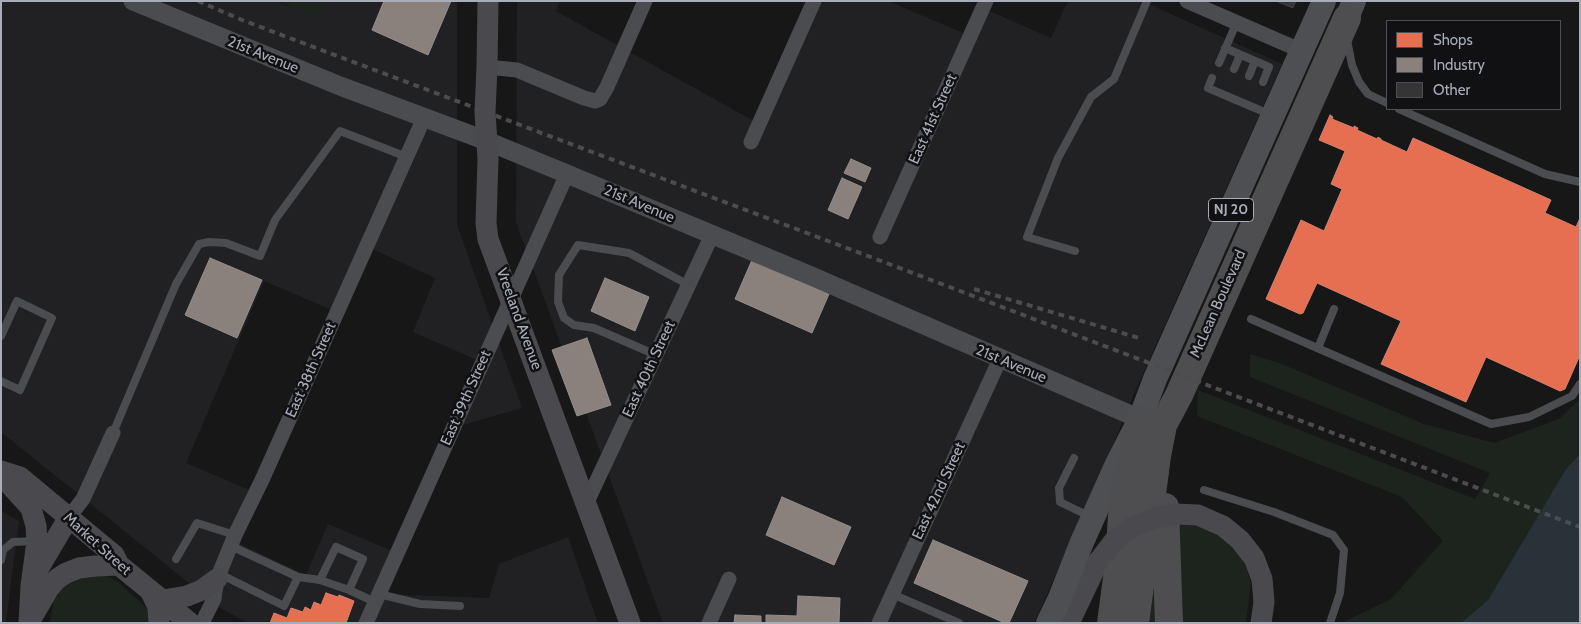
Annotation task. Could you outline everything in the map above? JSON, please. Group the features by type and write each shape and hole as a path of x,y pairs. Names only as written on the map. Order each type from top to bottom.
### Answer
{"highway":[{"name":"McLean Boulevard","path":"1135,623 1157,456 1163,425 1179,395 1351,10"},
{"path":"1169,623 1164,525 1168,440 1179,395"},
{"name":"McLean Boulevard","path":"1111,623 1119,563 1122,516 1140,419"},
{"path":"1099,623 1107,574 1122,516"}],"main road":[{"name":"Vreeland Avenue","path":"488,1 488,67 485,112 487,141 486,224 488,239 630,623"},
{"name":"McLean Boulevard","path":"1140,419 1263,112 1302,51 1324,1"},
{"path":"1048,623 1093,517 1140,419"},
{"path":"2,471 11,486 31,508 36,526 37,541 32,580 30,622"},
{"name":"Market Street","path":"2,471 20,477 69,516 114,556 119,565 190,623"},
{"path":"1069,623 1098,562 1114,541 1132,528 1152,519 1175,514 1198,515 1222,526 1240,540 1254,558 1262,579 1264,602 1261,623"},
{"path":"32,580 69,516"},
{"path":"30,622 49,588 66,573 79,568 119,565"},
{"path":"159,623 156,595 195,593 202,590 218,577"}],"street":[{"name":"21st Avenue","path":"133,1 340,86 487,141 567,174 1140,419"},
{"path":"488,67 517,70 584,98 595,101 600,99 645,1"},
{"path":"751,142 814,1"},
{"name":"East 41st Street","path":"880,237 986,1"},
{"path":"1187,1 1236,24 1302,51"},
{"name":"East 38th Street","path":"202,623 214,598 218,577 233,541 424,118"},
{"name":"East 39th Street","path":"366,623 567,174"},
{"name":"East 40th Street","path":"586,504 712,235"},
{"name":"East 42nd Street","path":"879,623 1000,359"},
{"path":"69,516 83,499 113,432"},
{"path":"709,623 729,579"}],"lane":[{"path":"1075,251 1028,237 1058,158 1091,97 1114,79 1147,1"},
{"path":"1351,10 1347,46 1358,82 1368,94 1386,103"},
{"path":"1219,63 1236,24"},
{"path":"1225,48 1269,67 1263,82"},
{"path":"1234,69 1240,54"},
{"path":"1248,76 1255,61"},
{"path":"1212,78 1208,88 1263,112"},
{"path":"1223,95 1227,86"},
{"path":"1238,101 1242,93"},
{"path":"1256,98 1263,112"},
{"path":"1401,110 1545,174 1580,182"},
{"path":"113,432 176,284 199,244 209,242 226,243 260,256 275,220 340,131 407,156"},
{"path":"656,355 594,328 574,325 564,318 558,302 559,275 578,245 629,253 689,285"},
{"path":"1,336 17,301 52,318 20,390 1,381"},
{"path":"1318,348 1334,309"},
{"path":"1251,319 1491,424 1529,416 1572,396 1580,384"},
{"path":"1074,458 1059,488 1060,502 1093,517"},
{"path":"1204,490 1274,512 1333,535 1344,550 1340,593 1330,623"},
{"path":"176,559 197,523 298,577 320,580 377,598 420,604 460,606"},
{"path":"1,560 3,550 13,542 37,541"},
{"path":"320,580 336,547 363,559 350,590"},
{"path":"218,577 284,606 298,577"},
{"path":"892,594 959,623"}],"shaded area":[{"path":"1,1 276,1 293,8 279,1 457,1 457,225 522,408 459,426 486,364 413,332 435,278 368,247 339,313 264,281 186,463 261,495 240,544 306,575 328,524 400,554 383,594 489,598 499,564 568,537 598,623 248,623 220,608 1,432"},
{"path":"279,1 325,1 318,18"},
{"path":"517,1 560,1 556,11 761,125 816,1 888,1 973,37 985,9 1051,38 1068,1 1142,1 1282,64 1034,623 663,623 516,222"},
{"path":"1250,354 1282,364 1424,424 1494,443 1559,419 1580,399 1580,454 1566,469 1488,600 1461,623 1342,623 1391,599 1443,541 1402,497 1197,416 1198,390 1475,499 1490,473 1250,377"},
{"path":"1580,454 1580,623 1461,623 1488,600 1566,469"},
{"path":"1,511 19,521 6,623 1,623"},
{"path":"1169,520 1198,523 1238,546 1251,582 1246,623 1175,623"},
{"path":"100,574 118,582 138,600 147,609 153,623 50,623 54,598 70,579"},
{"path":"1154,576 1159,623 1148,623"}],"building: Shops":[{"path":"1330,115 1333,117 1332,119 1354,128 1354,126 1358,128 1357,130 1377,139 1378,137 1407,152 1413,138 1551,200 1545,213 1576,227 1580,218 1580,355 1565,389 1560,391 1486,357 1466,402 1381,364 1401,321 1317,283 1303,313 1300,314 1266,299 1301,220 1324,231 1342,189 1331,184 1345,151 1319,140"},
{"path":"326,593 338,597 339,595 354,601 346,623 270,623 274,613 287,618 291,608 303,612 305,607 311,610 314,602 321,605"}],"building: Industry":[{"path":"384,1 451,1 428,55 372,30"},
{"path":"851,159 871,168 865,182 844,173"},
{"path":"842,178 862,187 848,219 828,210"},
{"path":"210,258 262,280 237,338 185,315"},
{"path":"752,260 829,294 812,333 735,299"},
{"path":"605,278 649,297 635,331 591,311"},
{"path":"587,338 611,405 577,416 552,350"},
{"path":"782,497 851,527 834,565 766,535"},
{"path":"933,540 1028,581 1009,623 1005,623 914,583"},
{"path":"798,596 840,598 839,623 766,623 766,615 797,616"},
{"path":"735,615 761,616 761,623 734,623"}],"building: Other":[{"path":"1276,1 1296,1 1293,8"}],"railway":[{"path":"198,1 242,20 1580,527"},
{"path":"974,289 1139,338"}]}
